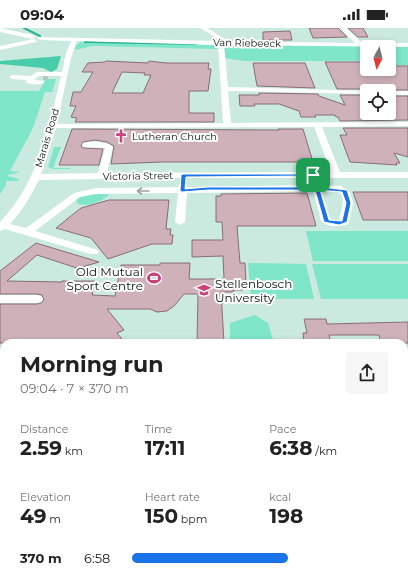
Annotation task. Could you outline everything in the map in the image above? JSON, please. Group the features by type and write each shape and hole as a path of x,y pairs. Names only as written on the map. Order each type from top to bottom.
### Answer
{"street":[{"path":"203,28 223,40 224,89 227,124"},
{"path":"343,28 360,44"},
{"path":"0,30 19,33 33,39"},
{"name":"Van Riebeeck","path":"0,48 33,39 105,38 222,44 360,44"},
{"name":"Marais Road","path":"2,226 20,203 35,177 52,126 65,76 69,52 74,39"},
{"name":"Van Riebeeck","path":"396,45 408,45"},
{"path":"38,74 65,76 45,78 28,82 38,74"},
{"path":"11,78 32,78"},
{"path":"224,89 360,92"},
{"path":"396,92 408,93"},
{"path":"317,124 336,174"},
{"path":"52,126 408,124"},
{"path":"86,145 102,145 109,147 102,176"},
{"name":"Victoria Street","path":"35,177 336,174 408,175"},
{"path":"180,222 183,175"},
{"path":"29,231 77,195 86,192 317,188 313,175"},
{"path":"2,226 29,231 94,252"},
{"path":"0,299 37,299"}],"green space":[{"path":"81,42 217,45 217,49 93,46 75,50 76,45"},
{"path":"224,46 360,46 360,61 244,61 225,58"},
{"path":"396,46 408,46 408,65 396,65"},
{"path":"61,56 57,69 51,72 43,68 0,64 0,61"},
{"path":"46,79 56,79 52,92 45,92 33,128 10,171 20,172 7,176 19,179 18,181 6,181 6,185 0,194 0,91 39,91"},
{"path":"54,147 61,147 53,168 70,169 53,169 48,167"},
{"path":"92,193 109,194 104,199 95,203 86,205 78,204 76,199"},
{"path":"306,231 408,231 408,261 313,261"},
{"path":"248,263 306,264 314,299 251,299"},
{"path":"312,264 408,264 408,299 321,299"},
{"path":"255,315 268,323 273,339 230,339 230,323"}],"building":[{"path":"309,28 338,28 347,37 313,38"},
{"path":"348,28 363,28 368,37 358,37"},
{"path":"290,31 292,40 263,40 263,32"},
{"path":"149,61 166,63 209,63 208,69 211,69 208,91 189,91 189,113 214,113 214,122 75,122 77,118 71,117 76,106 70,106 73,92 81,92 93,72 82,72 88,63 148,63","holes":["122,72 145,73 144,75 151,75 143,93 112,93"]},
{"path":"325,62 360,62 360,76 396,76 396,66 408,66 408,90 396,90 396,84 360,84 360,89 337,89"},
{"path":"253,63 305,63 315,88 257,86"},
{"path":"259,93 318,94 319,96 345,105 340,95 360,95 360,120 396,120 396,96 408,96 408,120 340,121 335,115 301,117 299,111 279,104 254,104 255,106 240,106 239,95 259,95"},
{"path":"343,128 408,128 408,157 394,153 400,163 396,163 397,165 350,162 340,135 347,135"},
{"path":"72,129 303,129 313,162 162,162 111,164 114,146 107,142 95,140 83,142 81,146 83,148 103,149 99,165 59,165"},
{"path":"353,192 408,192 408,220 363,220"},
{"path":"307,193 316,226 237,226 240,263 245,263 246,284 242,284 243,290 221,292 224,339 197,339 198,294 184,294 174,306 167,311 157,312 150,309 107,309 124,330 117,333 122,339 0,339 0,304 37,304 44,300 42,295 37,294 0,294 0,271 36,243 99,262 82,267 83,270 37,255 7,281 95,281 92,295 115,296 121,265 160,265 160,263 190,263 189,279 224,279 223,256 192,257 192,240 223,240 222,222 216,222 216,196 221,196 221,194"},
{"path":"109,200 169,200 166,229 171,229 170,235 173,235 172,244 152,244 108,259 91,238 56,228 81,208"},
{"path":"304,319 326,319 327,324 408,322 408,339 380,339 379,335 329,335 330,339 304,339 303,333 307,333"}],"waterway":[{"path":"24,28 40,36"},
{"path":"85,42 196,44"}],"tunnel":[{"path":"43,77 48,77"}],"place":[{"name":"Lutheran Church","path":"121,136"},
{"name":"Old Mutual Sport Centre","path":"154,278"},
{"name":"Stellenbosch University","path":"204,290"}],"route":[{"path":"313,175 183,175 182,191 208,189 317,188 326,221 339,223 344,222 348,203 344,190 317,188 313,175"}]}
